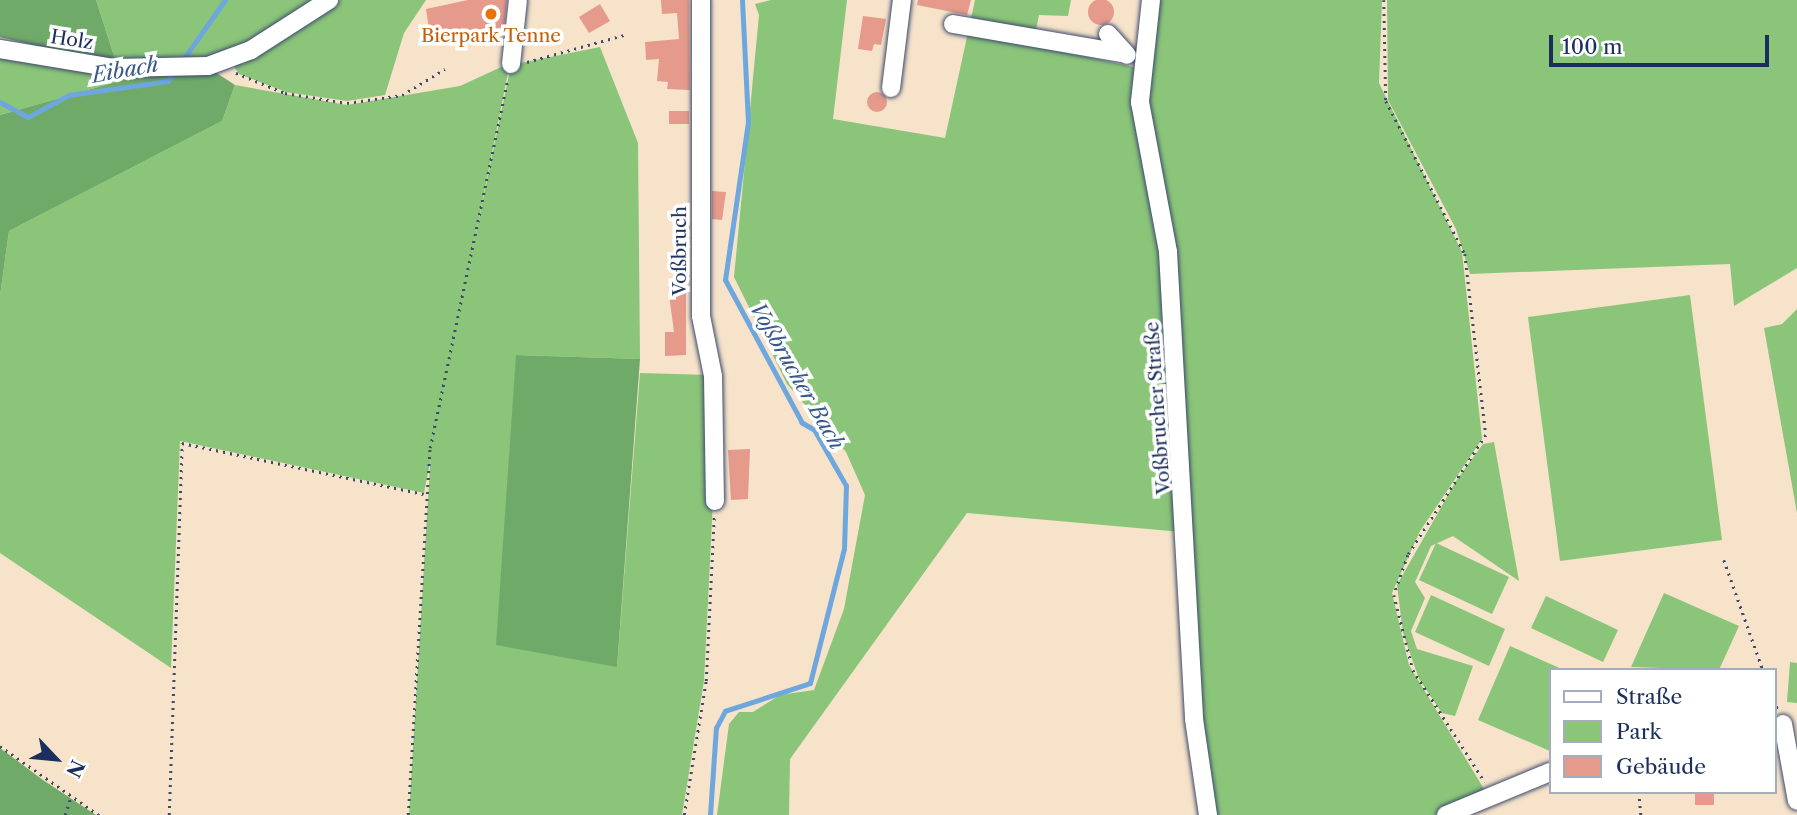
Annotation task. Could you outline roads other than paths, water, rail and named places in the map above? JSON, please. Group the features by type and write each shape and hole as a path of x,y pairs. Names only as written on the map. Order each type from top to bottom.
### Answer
{"street":[{"name":"Holz","path":"0,49 164,70 208,66 227,62 329,0"},
{"path":"511,64 518,0"},
{"name":"Voßbruch","path":"701,0 701,316 713,376 715,501"},
{"path":"891,88 902,0"},
{"name":"Voßbrucher Straße","path":"1151,0 1140,103 1168,252 1194,719 1208,815"},
{"path":"953,24 1145,58"},
{"path":"1108,34 1121,53"},
{"path":"1785,723 1797,801"},
{"path":"1446,815 1548,773"}],"waterway":[{"name":"Eibach","path":"182,61 225,0"},
{"name":"Voßbrucher Bach","path":"710,815 716,728 725,711 810,683 844,549 846,486 814,430 802,423 725,280 748,123 742,0"},
{"name":"Eibach","path":"0,102 28,117 69,95 168,81 175,71"}],"place":[{"name":"Bierpark Tenne","path":"491,14"}]}
